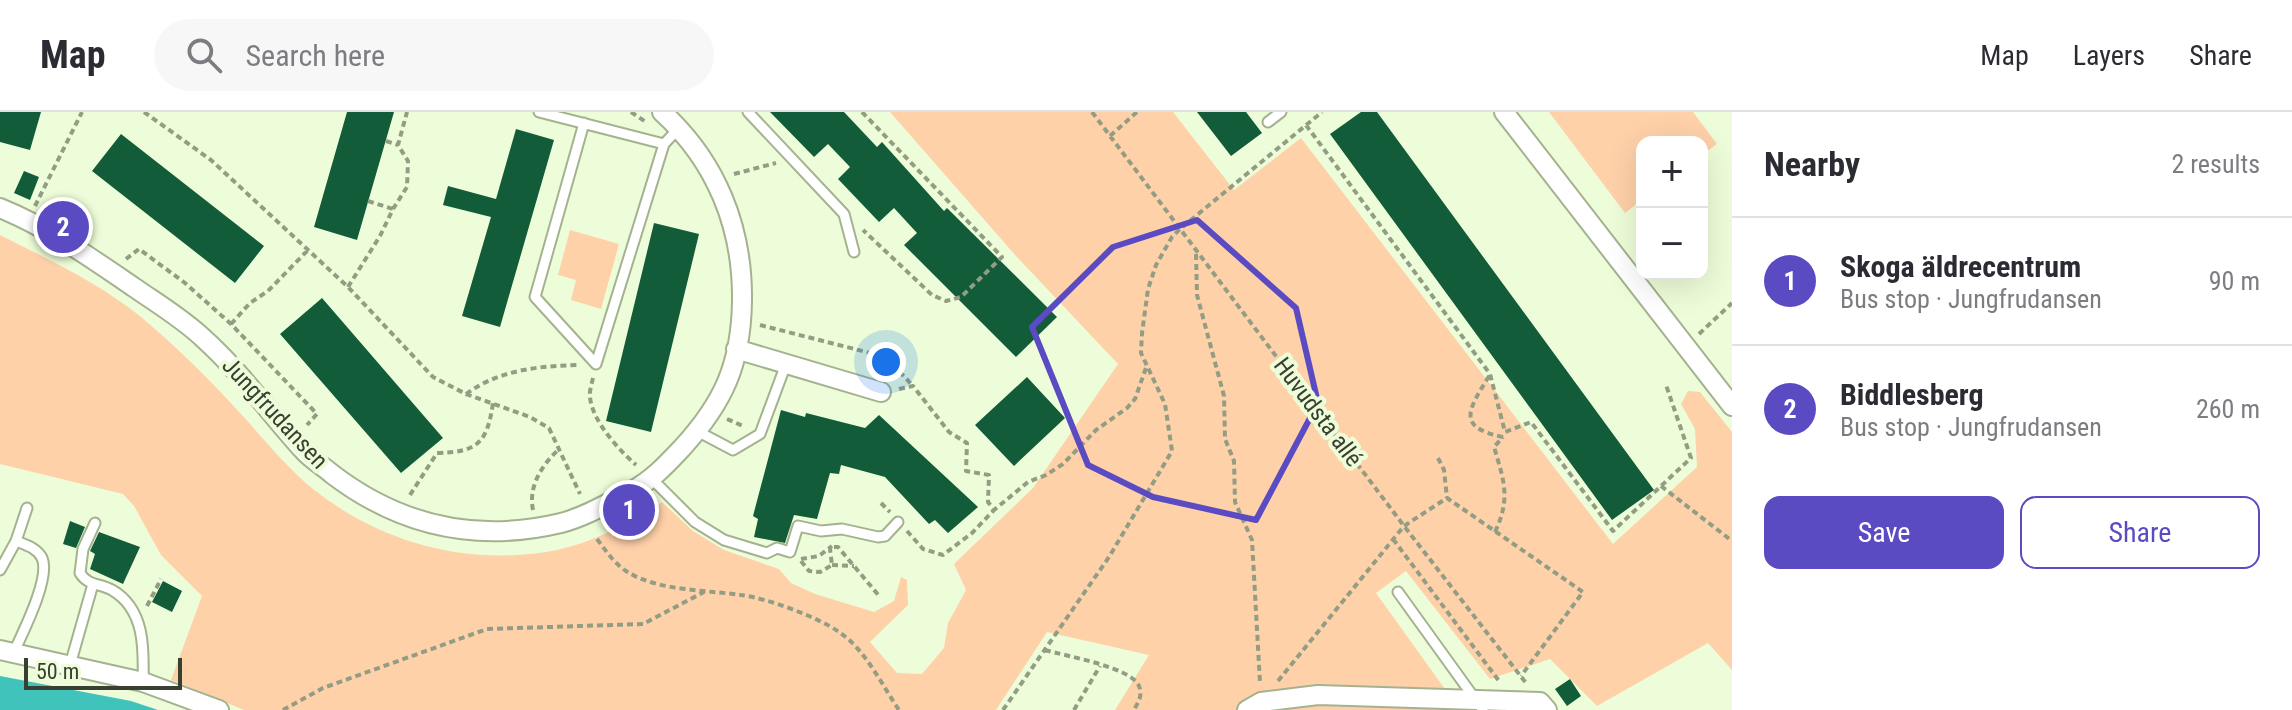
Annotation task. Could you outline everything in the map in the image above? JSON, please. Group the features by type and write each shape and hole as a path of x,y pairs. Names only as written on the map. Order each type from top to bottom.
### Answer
{"street":[{"name":"Jungfrudansen","path":"0,208 65,239 203,337 238,372 306,453 353,490 398,515 441,527 489,530 534,518 564,522 653,480 710,416 728,383 741,324 742,274 732,225 720,188 703,157 670,138 662,112"},
{"path":"1504,112 1732,406"},
{"path":"736,349 881,392"},
{"path":"6,652 143,682 219,710"},
{"path":"1254,706 1318,695 1479,705 1515,702 1544,706"}],"lane":[{"path":"539,112 670,138 596,364 535,297 584,123"},
{"path":"748,112 844,214 854,252"},
{"path":"1268,122 1281,112"},
{"path":"697,431 733,450 760,434 786,364"},
{"path":"653,480 695,522 724,540 767,553 777,548 790,552 798,526 821,531 842,529 878,537 885,536 898,522"},
{"path":"0,570 16,541 27,508"},
{"path":"95,523 79,563 80,573 85,582 111,590 125,602 138,624 144,650 143,682"},
{"path":"6,652 46,573 41,555 33,547 16,541"},
{"path":"70,665 93,584"},
{"path":"1398,592 1479,705"}],"path":[{"path":"23,202 34,207 82,112"},
{"path":"144,112 211,160 348,287 433,377 466,394 530,417 549,428 580,494"},
{"path":"398,145 407,112"},
{"path":"631,112 670,138"},
{"path":"844,214 932,295 946,301 961,297 1002,257 862,112"},
{"name":"Huvudsta allé","path":"1092,112 1404,526 1544,706"},
{"path":"1110,136 1137,112"},
{"path":"1003,710 1109,557 1172,451 1165,404 1141,353 1148,289 1156,265 1180,229 1322,112"},
{"path":"1306,125 1490,374 1504,434"},
{"path":"348,287 407,187 408,161 398,145 386,141"},
{"path":"734,174 793,159"},
{"path":"368,201 393,209"},
{"path":"126,260 139,249 185,283 231,324 317,414 306,426"},
{"path":"231,324 308,250"},
{"path":"1196,251 1197,295 1224,396 1225,439 1234,461 1235,502 1252,540 1254,706"},
{"path":"1686,347 1732,303"},
{"path":"758,325 886,357 949,432 967,443 966,471 989,475 988,502 994,510"},
{"path":"466,394 480,384 516,370 596,364 590,397 600,421 613,444 653,480"},
{"path":"881,503 923,549 943,555 1028,482 1063,464 1096,430 1127,408 1135,399 1147,365"},
{"path":"1490,374 1471,407 1470,416 1473,425 1481,432 1504,434"},
{"path":"1495,532 1505,511 1505,485 1494,447 1504,434 1531,422 1613,531 1691,458 1666,385"},
{"path":"881,392 913,386"},
{"path":"406,501 437,453 463,452 480,442 490,422 493,403"},
{"path":"534,518 531,500 538,475 547,460 559,449"},
{"path":"1438,458 1444,470 1447,498 1583,592 1521,676"},
{"path":"1661,486 1732,541"},
{"path":"574,503 586,498"},
{"path":"1254,706 1404,526 1447,498"},
{"path":"534,518 546,507"},
{"path":"832,530 832,565"},
{"path":"597,539 614,562 629,573 704,592 744,595 820,621 840,632 899,710"},
{"path":"1393,539 1515,702"},
{"path":"790,552 800,559 819,556 838,547 880,597"},
{"path":"800,559 805,568 813,572 825,571 832,565 856,566"},
{"path":"138,624 161,579"},
{"path":"283,710 323,688 487,629 643,624 704,592"},
{"path":"1045,650 1127,673 1139,685 1140,699 1134,710"},
{"path":"1074,710 1100,666"}],"highlighted area":[{"path":"1197,220 1296,308 1318,403 1256,520 1153,497 1088,465 1032,327 1113,247"}],"shaded area":[{"path":"890,112 1173,112 1234,190 1301,138 1613,544 1697,467 1695,429 1681,404 1688,391 1700,392 1732,432 1732,670 1708,643 1597,706 1550,659 1490,679 1406,571 1376,593 1460,710 1285,710 1310,701 1341,707 1323,692 1252,698 1236,710 1115,710 1149,655 1047,632 996,710 244,710 171,680 202,596 161,555 134,506 123,494 0,464 0,235 91,282 141,317 205,376 303,480 340,508 368,524 398,537 460,553 524,555 585,542 625,524 662,502 693,531 724,550 779,569 791,583 815,594 874,612 894,601 901,577 907,580 908,605 870,642 897,673 922,674 944,648 948,623 966,590 954,564 1033,488 1118,364 1016,256"},
{"path":"1549,112 1693,112 1717,144 1708,151 1708,136 1636,136 1636,205 1625,213"},
{"path":"570,230 619,244 601,309 571,300 576,280 558,275"}],"water":[{"path":"0,676 131,701 158,710 0,710"}],"building":[{"path":"0,112 41,112 30,150 0,142"},
{"path":"347,112 394,112 357,240 314,227"},
{"path":"770,112 844,112 877,147 882,142 944,211 947,208 1057,317 1016,357 904,245 917,233 894,208 879,222 838,179 850,167 828,144 814,157"},
{"path":"1197,112 1246,112 1262,133 1231,156"},
{"path":"1361,112 1377,112 1654,490 1612,520 1330,134"},
{"path":"516,129 554,140 500,327 462,316 491,217 443,205 448,186 496,199"},
{"path":"121,134 264,246 235,283 92,171"},
{"path":"24,171 39,177 30,200 14,193"},
{"path":"654,223 699,234 651,432 606,421"},
{"path":"322,298 443,438 401,473 280,334"},
{"path":"1027,377 1065,418 1014,466 975,425"},
{"path":"781,410 865,428 879,415 978,507 948,533 935,520 929,524 885,477 841,465 839,474 830,473 817,519 794,515 785,543 754,537 758,519 753,516"},
{"path":"70,521 85,527 76,548 63,544"},
{"path":"99,532 140,547 123,584 90,569 95,554 90,551"},
{"path":"163,581 182,591 172,612 152,602"},
{"path":"1570,679 1581,696 1567,706 1555,689"}],"place":[{"name":"Biddlesberg","path":"63,227"},
{"name":"Skoga äldrecentrum","path":"629,510"}]}
